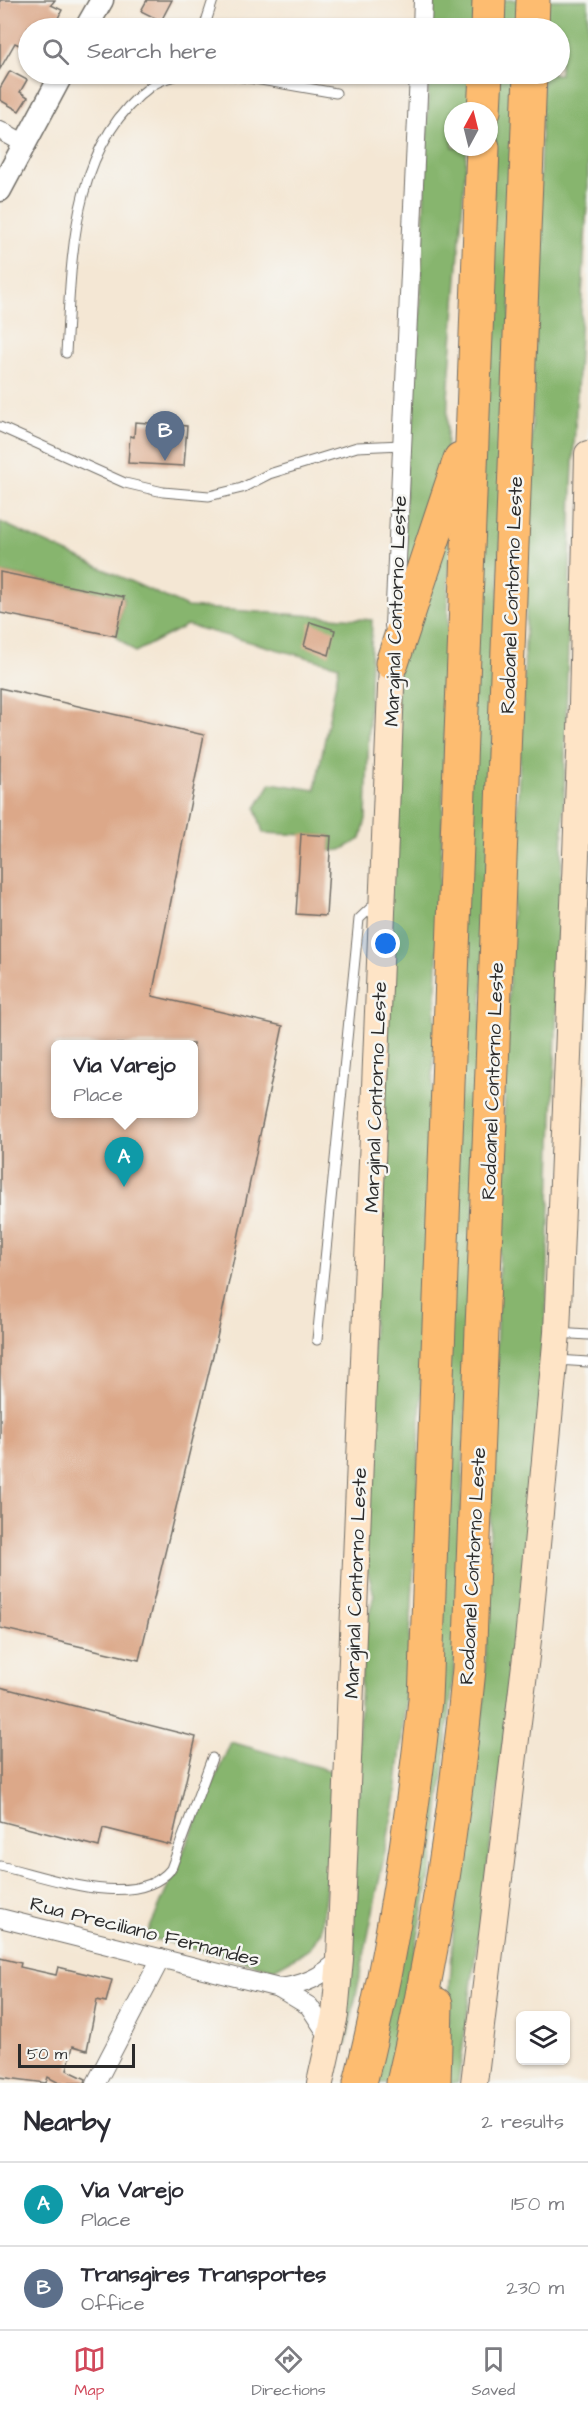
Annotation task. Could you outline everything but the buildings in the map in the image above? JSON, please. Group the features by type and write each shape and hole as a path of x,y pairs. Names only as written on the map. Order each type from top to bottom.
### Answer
{"highway":[{"path":"488,18 489,0"},
{"path":"532,18 533,0"},
{"path":"484,102 485,84"},
{"name":"Rodoanel Contorno Leste","path":"403,2083 440,1898 461,1750 473,1595 530,84"},
{"name":"Rodoanel Contorno Leste","path":"360,2083 386,1968 415,1795 429,1643 471,424 483,156"},
{"path":"392,663 471,424"},
{"path":"434,2083 440,1898"},
{"path":"348,2083 386,1968"}],"main road":[{"path":"474,2083 528,1640 557,1333 582,704 588,454"},
{"name":"Marginal Contorno Leste","path":"320,2083 330,2038 340,1959 392,663"}],"street":[{"path":"92,18 102,0"},
{"path":"420,1 421,18"},
{"path":"0,190 57,84"},
{"name":"Marginal Contorno Leste","path":"392,663 419,84"},
{"path":"0,130 25,144"},
{"name":"Rua Preciliano Fernandes","path":"0,1918 279,1988 309,2006 330,2038"},
{"path":"96,2083 161,1958"},
{"name":"Rua Preciliano Fernandes","path":"279,1988 313,1980 340,1959"}],"lane":[{"path":"207,18 213,0"},
{"path":"66,353 75,226 85,185 115,120 155,84"},
{"path":"283,84 336,93"},
{"path":"0,427 124,483 163,492 208,496 242,488 269,474 357,447 402,445"},
{"path":"316,1340 359,919 383,896"},
{"path":"557,1333 588,1335"},
{"path":"554,1359 588,1362"},
{"path":"0,1866 99,1889 129,1890 162,1881 171,1869 212,1758"}],"green space":[{"path":"433,0 475,0 474,18 432,18"},
{"path":"500,0 523,0 522,18 499,18"},
{"path":"545,0 588,0 588,184 572,485 564,799 545,1348 523,1583 498,1790 458,2083 444,2083 454,1919 484,1699 510,947 524,678 543,84 570,84 570,18 544,18"},
{"path":"429,84 470,84 469,102 444,102 444,156 466,156 448,397 446,471 403,595 406,466 420,316"},
{"path":"498,84 520,84 455,1664 434,1855 389,2083 367,2083 418,1848 494,156 498,156"},
{"path":"0,522 187,607 372,620 366,819 361,839 341,850 330,851 331,836 263,833 256,808 271,783 315,790 339,666 187,625 135,652 116,636 124,597 0,572"},
{"path":"450,528 443,809 416,1528 408,1675 396,1797 346,2045 334,2043 352,1799 360,1794 357,1767 363,1639 374,1595 364,1558 398,666"},
{"path":"231,1742 339,1773 321,1931 310,1949 274,1969 146,1937"}],"place":[{"name":"Transgires Transportes","path":"165,461"},
{"name":"Via Varejo","path":"124,1187"}]}
